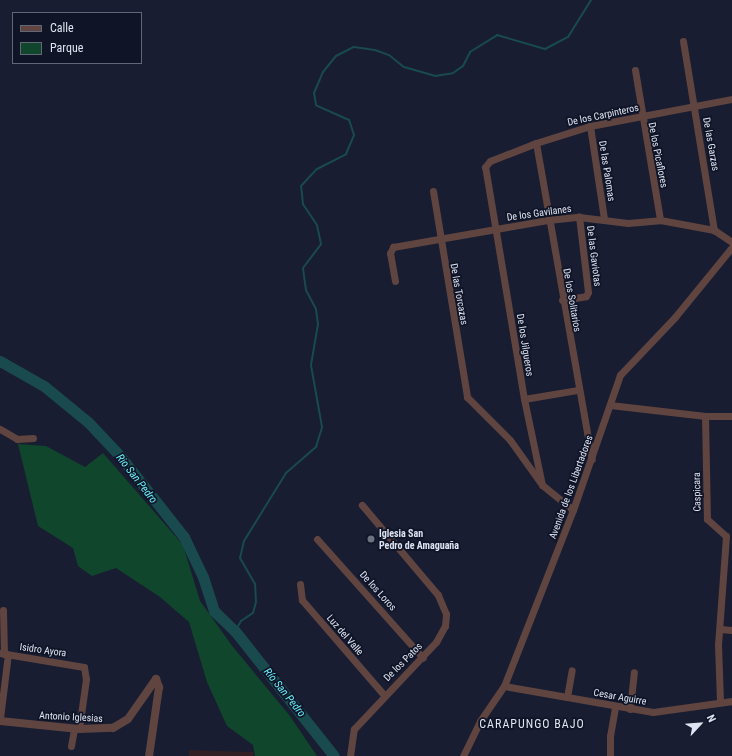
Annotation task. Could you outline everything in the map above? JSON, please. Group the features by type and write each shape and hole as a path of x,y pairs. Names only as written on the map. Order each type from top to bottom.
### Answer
{"street":[{"name":"De las Garzas","path":"682,40 714,230"},
{"name":"De los Picaflores","path":"635,70 640,116 660,220"},
{"name":"De los Carpinteros","path":"485,167 490,162 536,143 590,126 732,99"},
{"name":"De las Palomas","path":"590,126 604,219"},
{"name":"De los Solitarios","path":"536,143 562,300 592,459"},
{"name":"De los Jilgueros","path":"485,167 497,229 524,399 542,485"},
{"name":"De las Torcazas","path":"433,191 439,239 470,400 510,440 542,485"},
{"name":"De los Gavilanes","path":"395,282 390,250 439,239 548,220 579,217 628,223 660,220 714,230"},
{"name":"De las Gaviotas","path":"562,300 586,296 588,292 579,217"},
{"path":"714,230 732,242"},
{"name":"Avenida de los Libertadores","path":"462,756 480,721 504,686 573,510 620,375 676,317 732,247"},
{"path":"524,399 578,390"},
{"path":"610,405 705,416 732,416"},
{"name":"Caspicara","path":"705,416 707,519 726,536 720,629 720,702"},
{"path":"0,429 17,439 33,438"},
{"path":"542,485 573,510"},
{"name":"De los Patos","path":"350,756 354,729 384,695 423,658 445,626 444,604 362,505"},
{"name":"De los Loros","path":"317,539 423,658"},
{"name":"Luz del Valle","path":"300,584 302,600 384,695"},
{"path":"0,718 4,654 3,610"},
{"path":"720,629 732,630"},
{"name":"Isidro Ayora","path":"4,654 84,667 86,679 76,729"},
{"path":"567,697 572,670"},
{"path":"630,709 634,672"},
{"name":"Antonio Iglesias","path":"0,721 76,729 113,728 122,724 156,679 160,687 149,756"},
{"name":"Cesar Aguirre","path":"504,686 616,707 653,712 732,701"},
{"path":"610,756 610,736 616,707"},
{"path":"71,746 76,729"}],"shaded area":[{"path":"189,750 253,752 253,756 189,756"}],"green space":[{"path":"18,444 46,446 85,467 103,453 183,545 200,601 233,647 290,716 317,756 255,756 253,745 227,726 207,682 189,622 160,597 116,568 92,576 78,566 73,548 38,526"}],"waterway":[{"path":"235,631 241,621 253,613 256,602 255,584 240,558 244,541 286,473 316,447 322,427 311,365 318,324 316,309 306,290 303,268 321,244 317,225 303,204 301,186 317,169 346,154 354,135 349,120 316,105 314,93 323,72 336,56 354,47 375,50 389,55 404,67 435,76 453,73 463,66 470,52 497,35 545,49 568,37 591,0"},
{"name":"Rio San Pedro","path":"0,361 44,386 89,423 120,456 184,537 203,577 214,611 235,631 334,756"}],"place":[{"name":"Iglesia San Pedro de Amaguaña","path":"371,539"}],"district":[{"name":"CARAPUNGO BAJO","path":"532,725"}],"water label":[{"name":"Río San Pedro","path":"284,693"}]}
